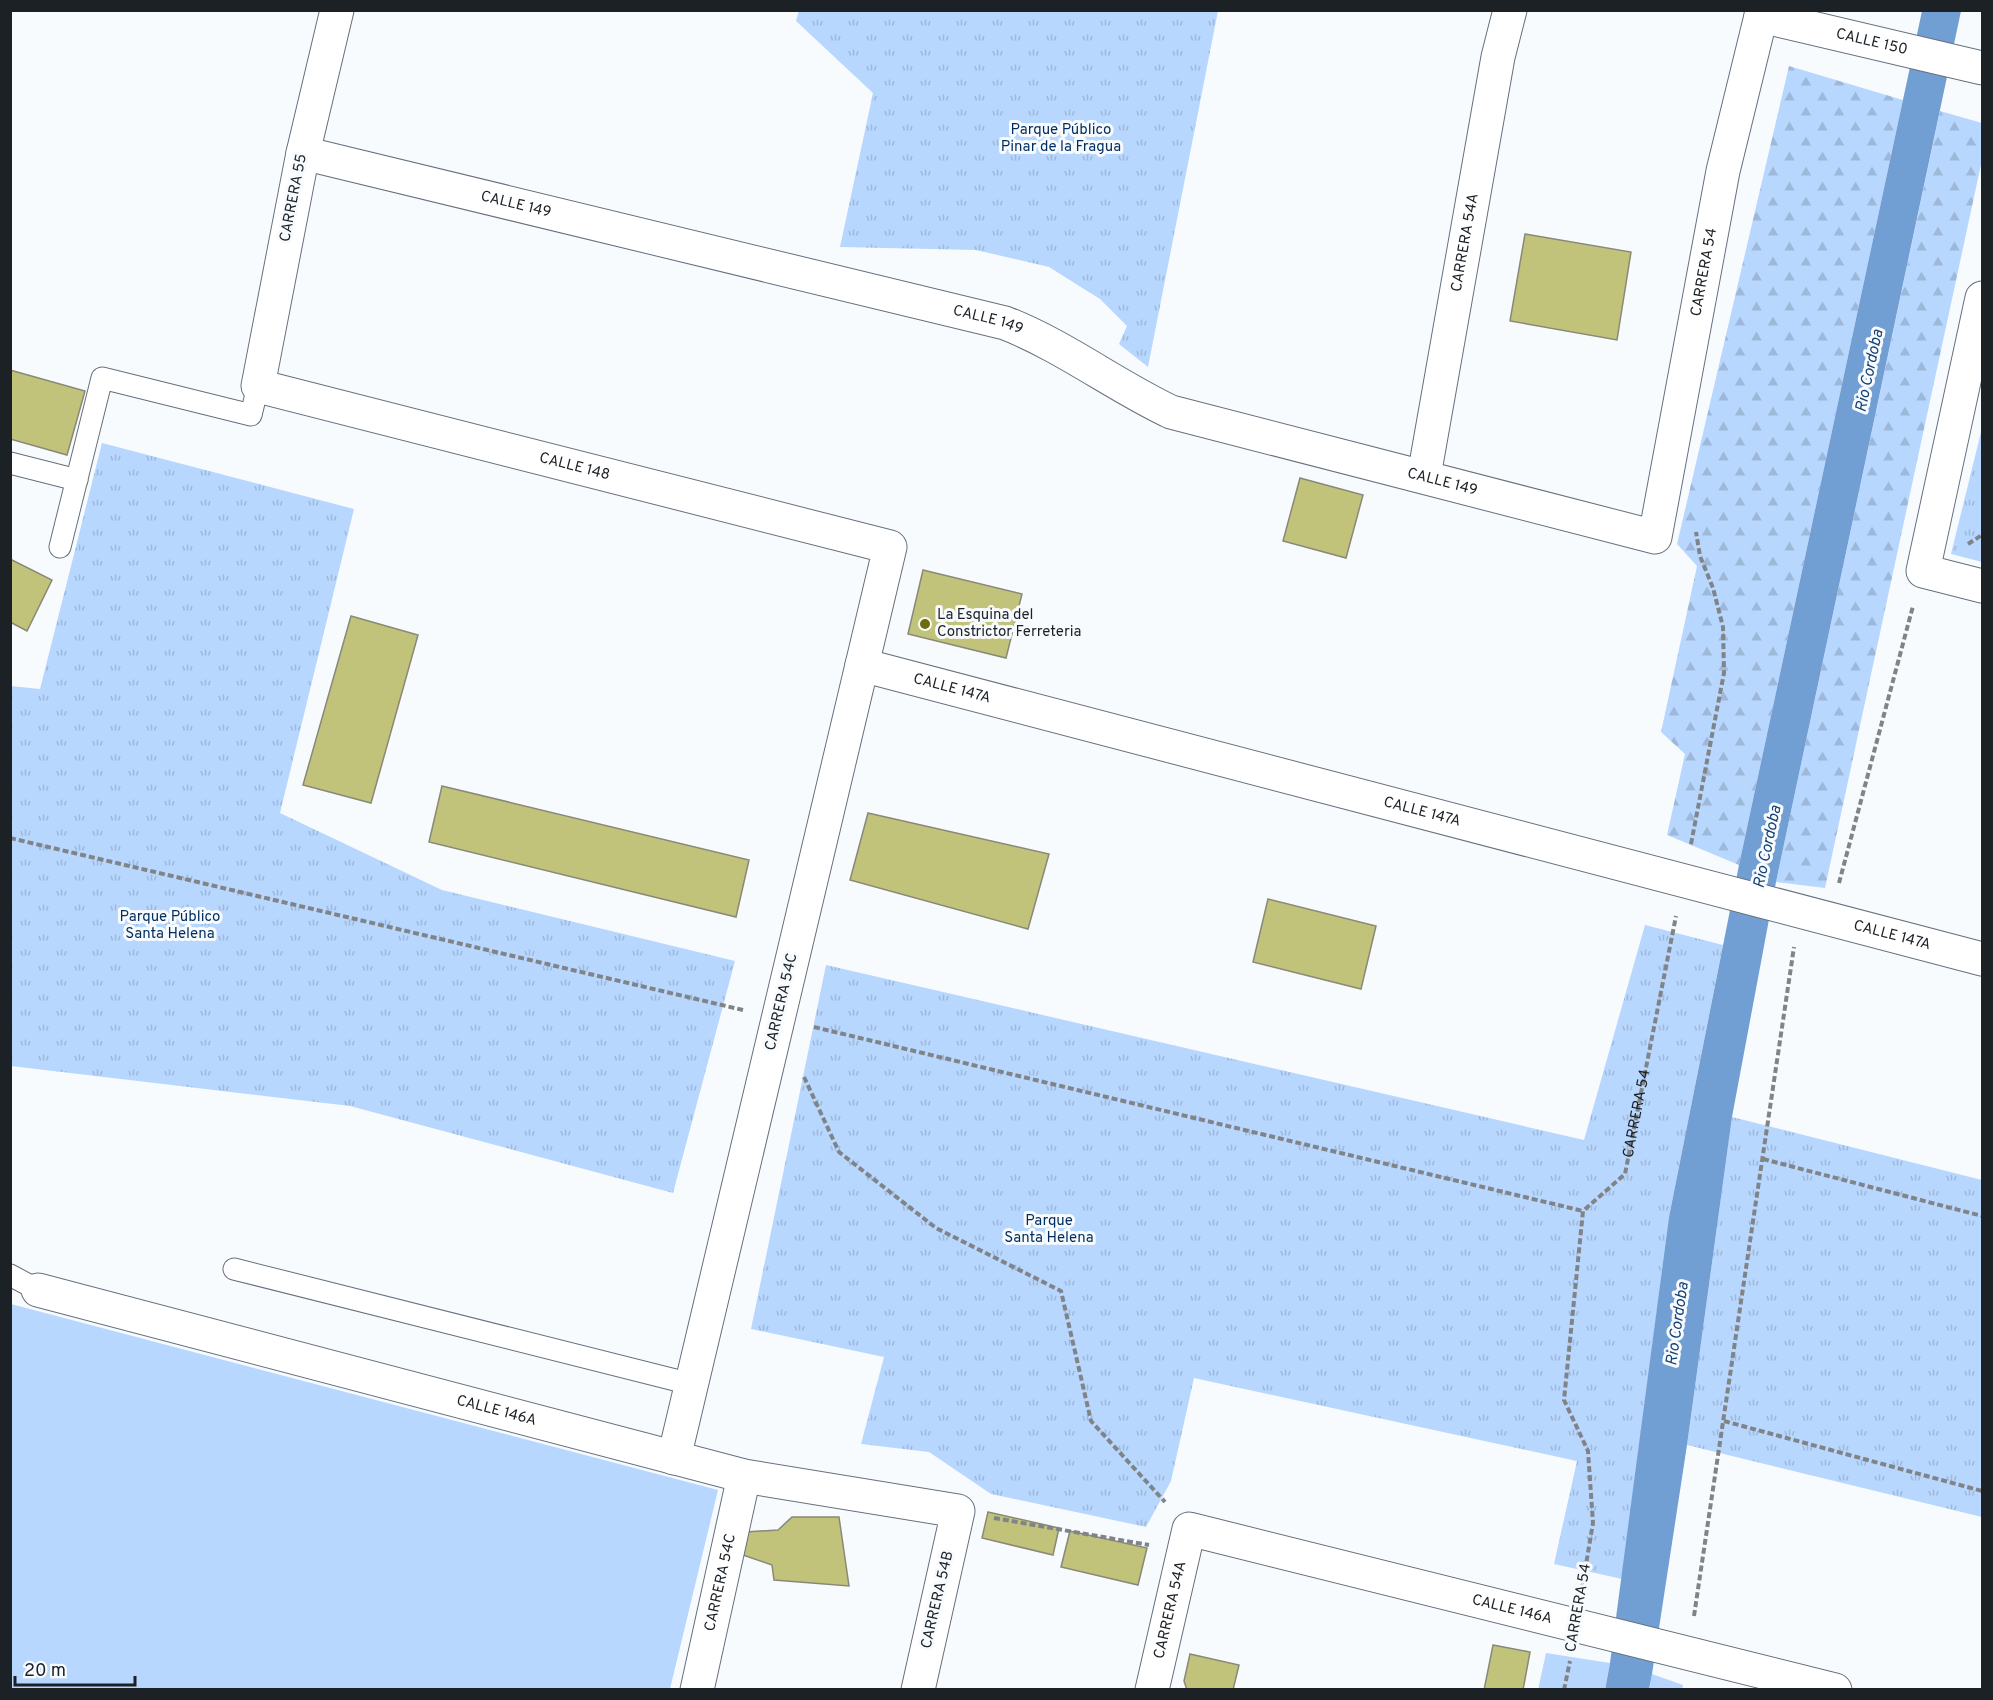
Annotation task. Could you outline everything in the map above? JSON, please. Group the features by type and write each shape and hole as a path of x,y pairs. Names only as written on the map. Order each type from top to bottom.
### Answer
{"street":[{"name":"CARRERA 55","path":"258,387 303,153 338,10"},
{"name":"CARRERA 54A","path":"1424,476 1498,57 1510,10"},
{"name":"CALLE 150","path":"1762,13 1812,28 1983,68"},
{"name":"CARRERA 54","path":"1655,537 1723,171 1762,13"},
{"name":"CALLE 149","path":"303,153 1005,323 1039,336 1137,396 1171,412 1655,537"},
{"path":"1983,298 1923,571 1983,586"},
{"name":"CALLE 148","path":"258,387 890,547"},
{"name":"CARRERA 54C","path":"674,1458 890,547"},
{"name":"CALLE 147A","path":"862,665 1983,959"},
{"name":"CALLE 146A","path":"24,1283 744,1476 958,1511"},
{"name":"CARRERA 54C","path":"697,1689 744,1476"},
{"name":"CARRERA 54B","path":"918,1689 958,1511"},
{"name":"CARRERA 54A","path":"1152,1689 1186,1540"},
{"name":"CALLE 146A","path":"1186,1540 1592,1629 1835,1689"}],"lane":[{"path":"60,547 102,378 251,415 258,387"},
{"path":"10,463 77,480"},
{"path":"234,1269 691,1384"}],"path":[{"name":"CARRERA 54","path":"1564,1689 1592,1629 1593,1523 1588,1451 1564,1400 1583,1211 1625,1174 1724,673 1723,627 1713,588 1700,556"},
{"path":"1683,1652 1724,1421 1763,1159 1804,912 1923,571"},
{"path":"10,838 778,1018 1583,1211"},
{"path":"801,1070 839,1152 936,1228 1060,1291 1091,1421 1186,1540"},
{"path":"1763,1159 1983,1216"},
{"path":"1724,1421 1983,1491"},
{"path":"958,1511 1186,1540"}],"green space":[{"name":"Parque Público Pinar de la Fragua","path":"799,10 1218,11 1148,367 1119,344 1127,326 1100,299 1049,267 976,250 840,247 873,93 796,21"},
{"path":"1789,66 1903,100 1739,865 1667,835 1685,754 1661,732 1697,566 1677,544"},
{"path":"1940,111 1982,123 1982,160 1825,888 1776,882"},
{"path":"1982,428 1982,562 1951,554"},
{"name":"Parque Público Santa Helena","path":"102,443 354,509 280,813 442,890 735,961 673,1193 350,1106 11,1066 11,686 40,689"},
{"name":"Parque Santa Helena","path":"1645,925 1723,945 1669,1217 1622,1579 1554,1564 1577,1461 1194,1378 1171,1481 1146,1527 991,1494 929,1452 861,1444 884,1357 751,1329 826,965 1584,1140"},
{"path":"1732,1117 1982,1180 1982,1517 1687,1445"},
{"path":"11,1304 718,1490 670,1689 11,1689"},
{"path":"1546,1653 1610,1663 1605,1689 1538,1690"},
{"path":"1652,1674 1683,1685 1682,1689 1649,1690"}],"water":[{"name":"Rio Cordoba","path":"1922,11 1961,11 1776,882 1732,1117 1687,1445 1652,1674 1649,1689 1605,1690 1669,1217 1739,865"}],"building":[{"path":"1525,234 1631,252 1617,340 1510,321"},
{"path":"10,370 85,391 67,455 10,439"},
{"path":"1300,478 1363,495 1346,558 1283,541"},
{"path":"10,559 52,580 27,631 10,622"},
{"path":"923,570 1022,594 1006,658 908,634"},
{"path":"351,616 418,635 371,803 303,785"},
{"path":"442,786 749,860 736,917 429,842"},
{"path":"868,813 1049,854 1028,929 850,880"},
{"path":"1268,899 1376,926 1361,989 1253,962"},
{"path":"988,1512 1059,1528 1053,1555 982,1538"},
{"path":"792,1517 839,1517 849,1586 774,1580 772,1565 740,1554 745,1532 778,1530"},
{"path":"1070,1531 1147,1548 1138,1585 1061,1567"},
{"path":"1493,1645 1530,1652 1523,1690 1484,1690"},
{"path":"1190,1654 1239,1665 1233,1690 1187,1690 1184,1681"}],"place":[{"name":"La Esquina del Constrictor Ferreteria","path":"925,624"}]}
